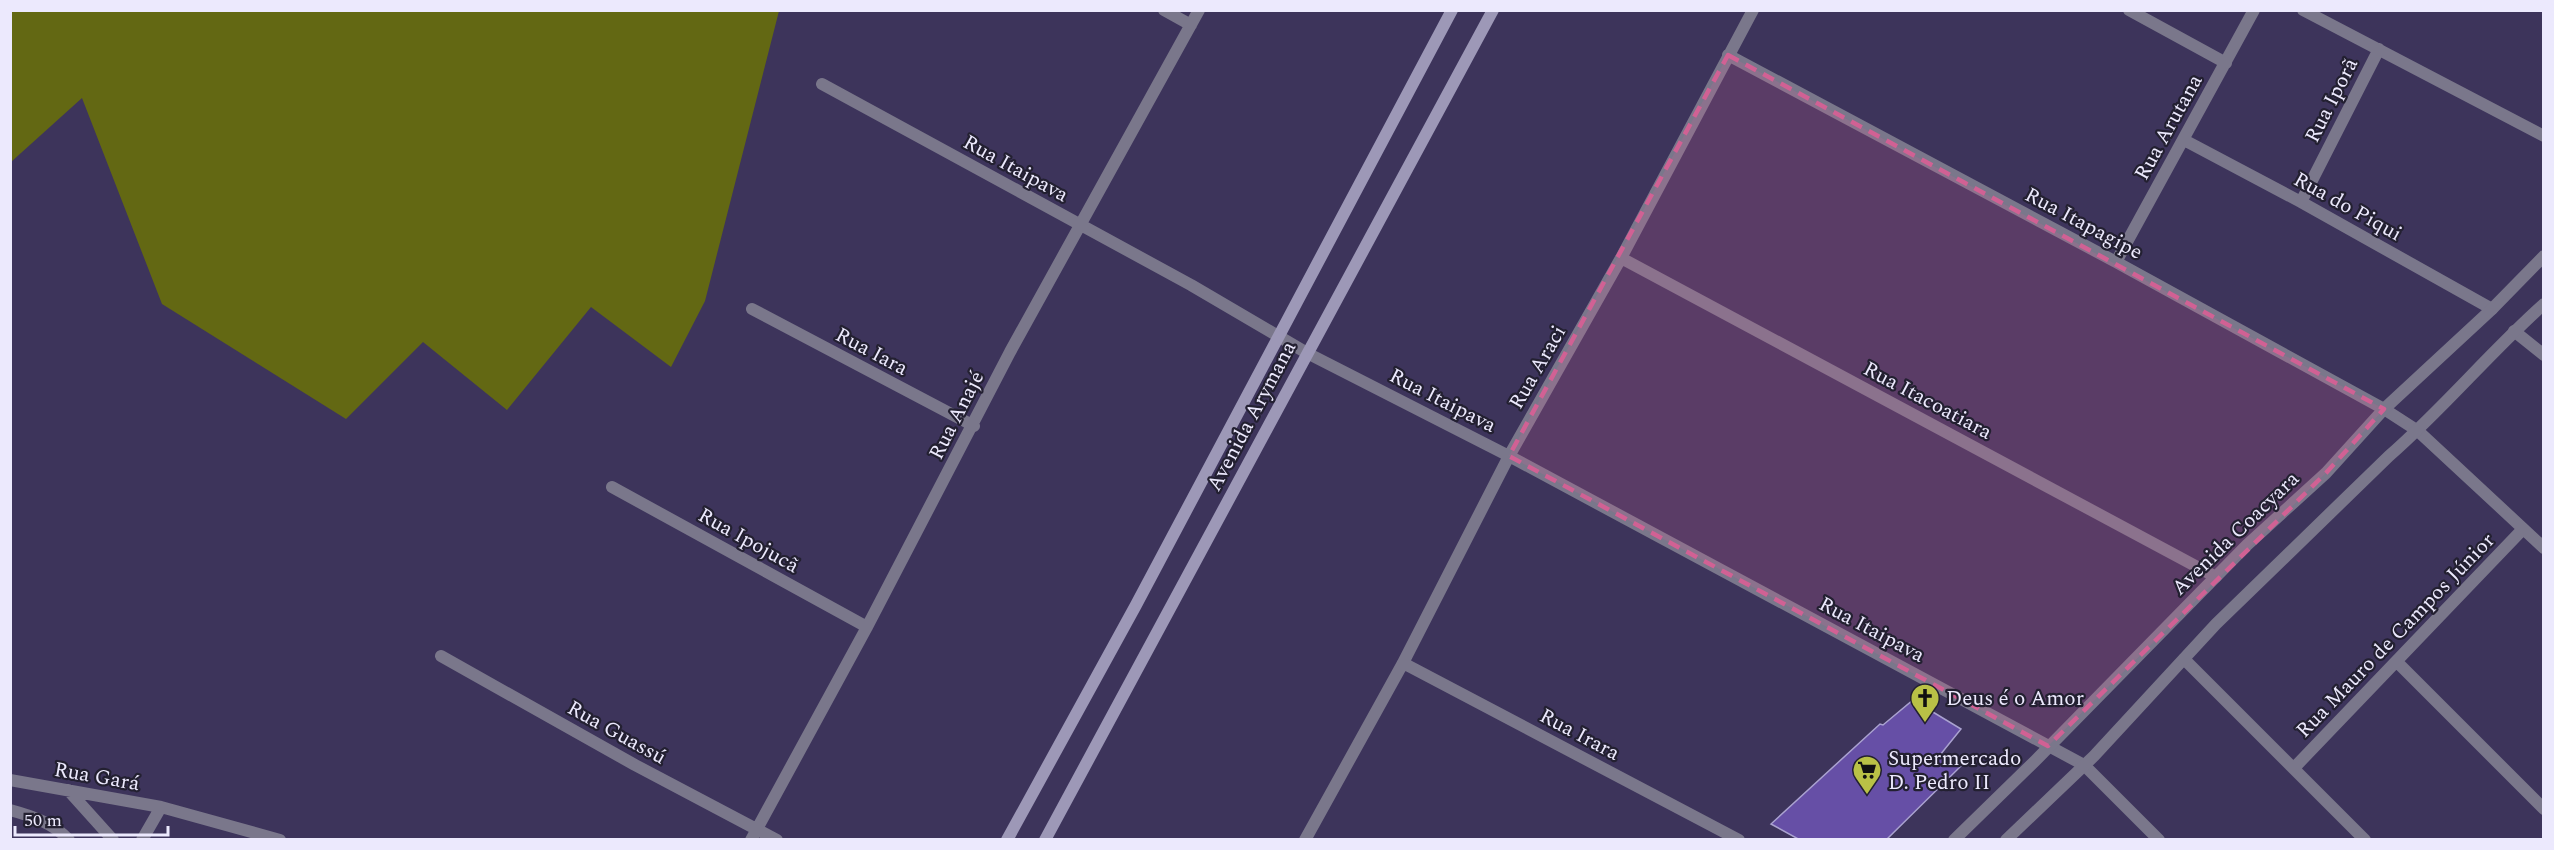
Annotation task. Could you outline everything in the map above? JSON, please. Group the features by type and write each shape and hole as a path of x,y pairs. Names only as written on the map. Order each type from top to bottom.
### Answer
{"main road":[{"name":"Avenida Arymana","path":"1007,840 1147,584 1452,10"},
{"name":"Avenida Arymana","path":"1045,840 1493,10"}],"street":[{"path":"1164,10 1191,25"},
{"name":"Rua Anajé","path":"754,834 974,426 1010,352 1199,10"},
{"name":"Rua Araci","path":"1305,840 1403,663 1509,456 1622,258 1753,10"},
{"path":"2129,10 2226,63"},
{"name":"Rua Arutana","path":"2116,262 2254,10"},
{"path":"2303,10 2544,136"},
{"name":"Rua Iporã","path":"2301,202 2379,49"},
{"name":"Rua Itapagipe","path":"1728,55 2116,262 2384,409 2418,431 2544,548"},
{"name":"Rua Itaipava","path":"822,84 1278,334 1307,353 1509,456 2084,765 2159,840"},
{"name":"Rua do Piqui","path":"2184,140 2301,202 2492,309"},
{"name":"Avenida Coacyara","path":"1954,840 2216,577 2326,473 2384,409 2492,309 2544,256"},
{"name":"Rua Itacoatiara","path":"1622,258 2216,577"},
{"path":"2006,840 2084,765 2184,659 2365,480 2418,431 2514,331 2544,304"},
{"name":"Rua Iara","path":"752,309 974,426"},
{"path":"2514,331 2544,356"},
{"name":"Rua Ipojucã","path":"612,487 867,627"},
{"name":"Rua Mauro de Campos Júnior","path":"2294,768 2523,529"},
{"name":"Rua Guassú","path":"441,656 754,834 777,840"},
{"path":"2184,659 2364,840"},
{"path":"2397,662 2544,809"},
{"name":"Rua Irara","path":"1403,663 1739,840"},
{"name":"Rua Gará","path":"10,780 161,807 280,840"},
{"path":"68,790 112,840"},
{"path":"142,840 161,807"},
{"path":"10,810 36,817 62,831 69,840"}],"highlighted area":[{"path":"1728,55 2384,409 2326,473 2048,746 1509,456"}],"shaded area":[{"path":"11,10 779,11 705,301 671,367 591,307 507,410 423,342 346,419 162,304 82,98 11,162"}],"building":[{"name":"Supermercado D. Pedro II","path":"1913,700 1961,729 1940,755 1961,766 1886,840 1800,840 1771,824 1880,724 1883,725"}],"place":[{"name":"Deus é o Amor","path":"1925,724"},
{"name":"Supermercado D. Pedro II","path":"1867,796"}]}
